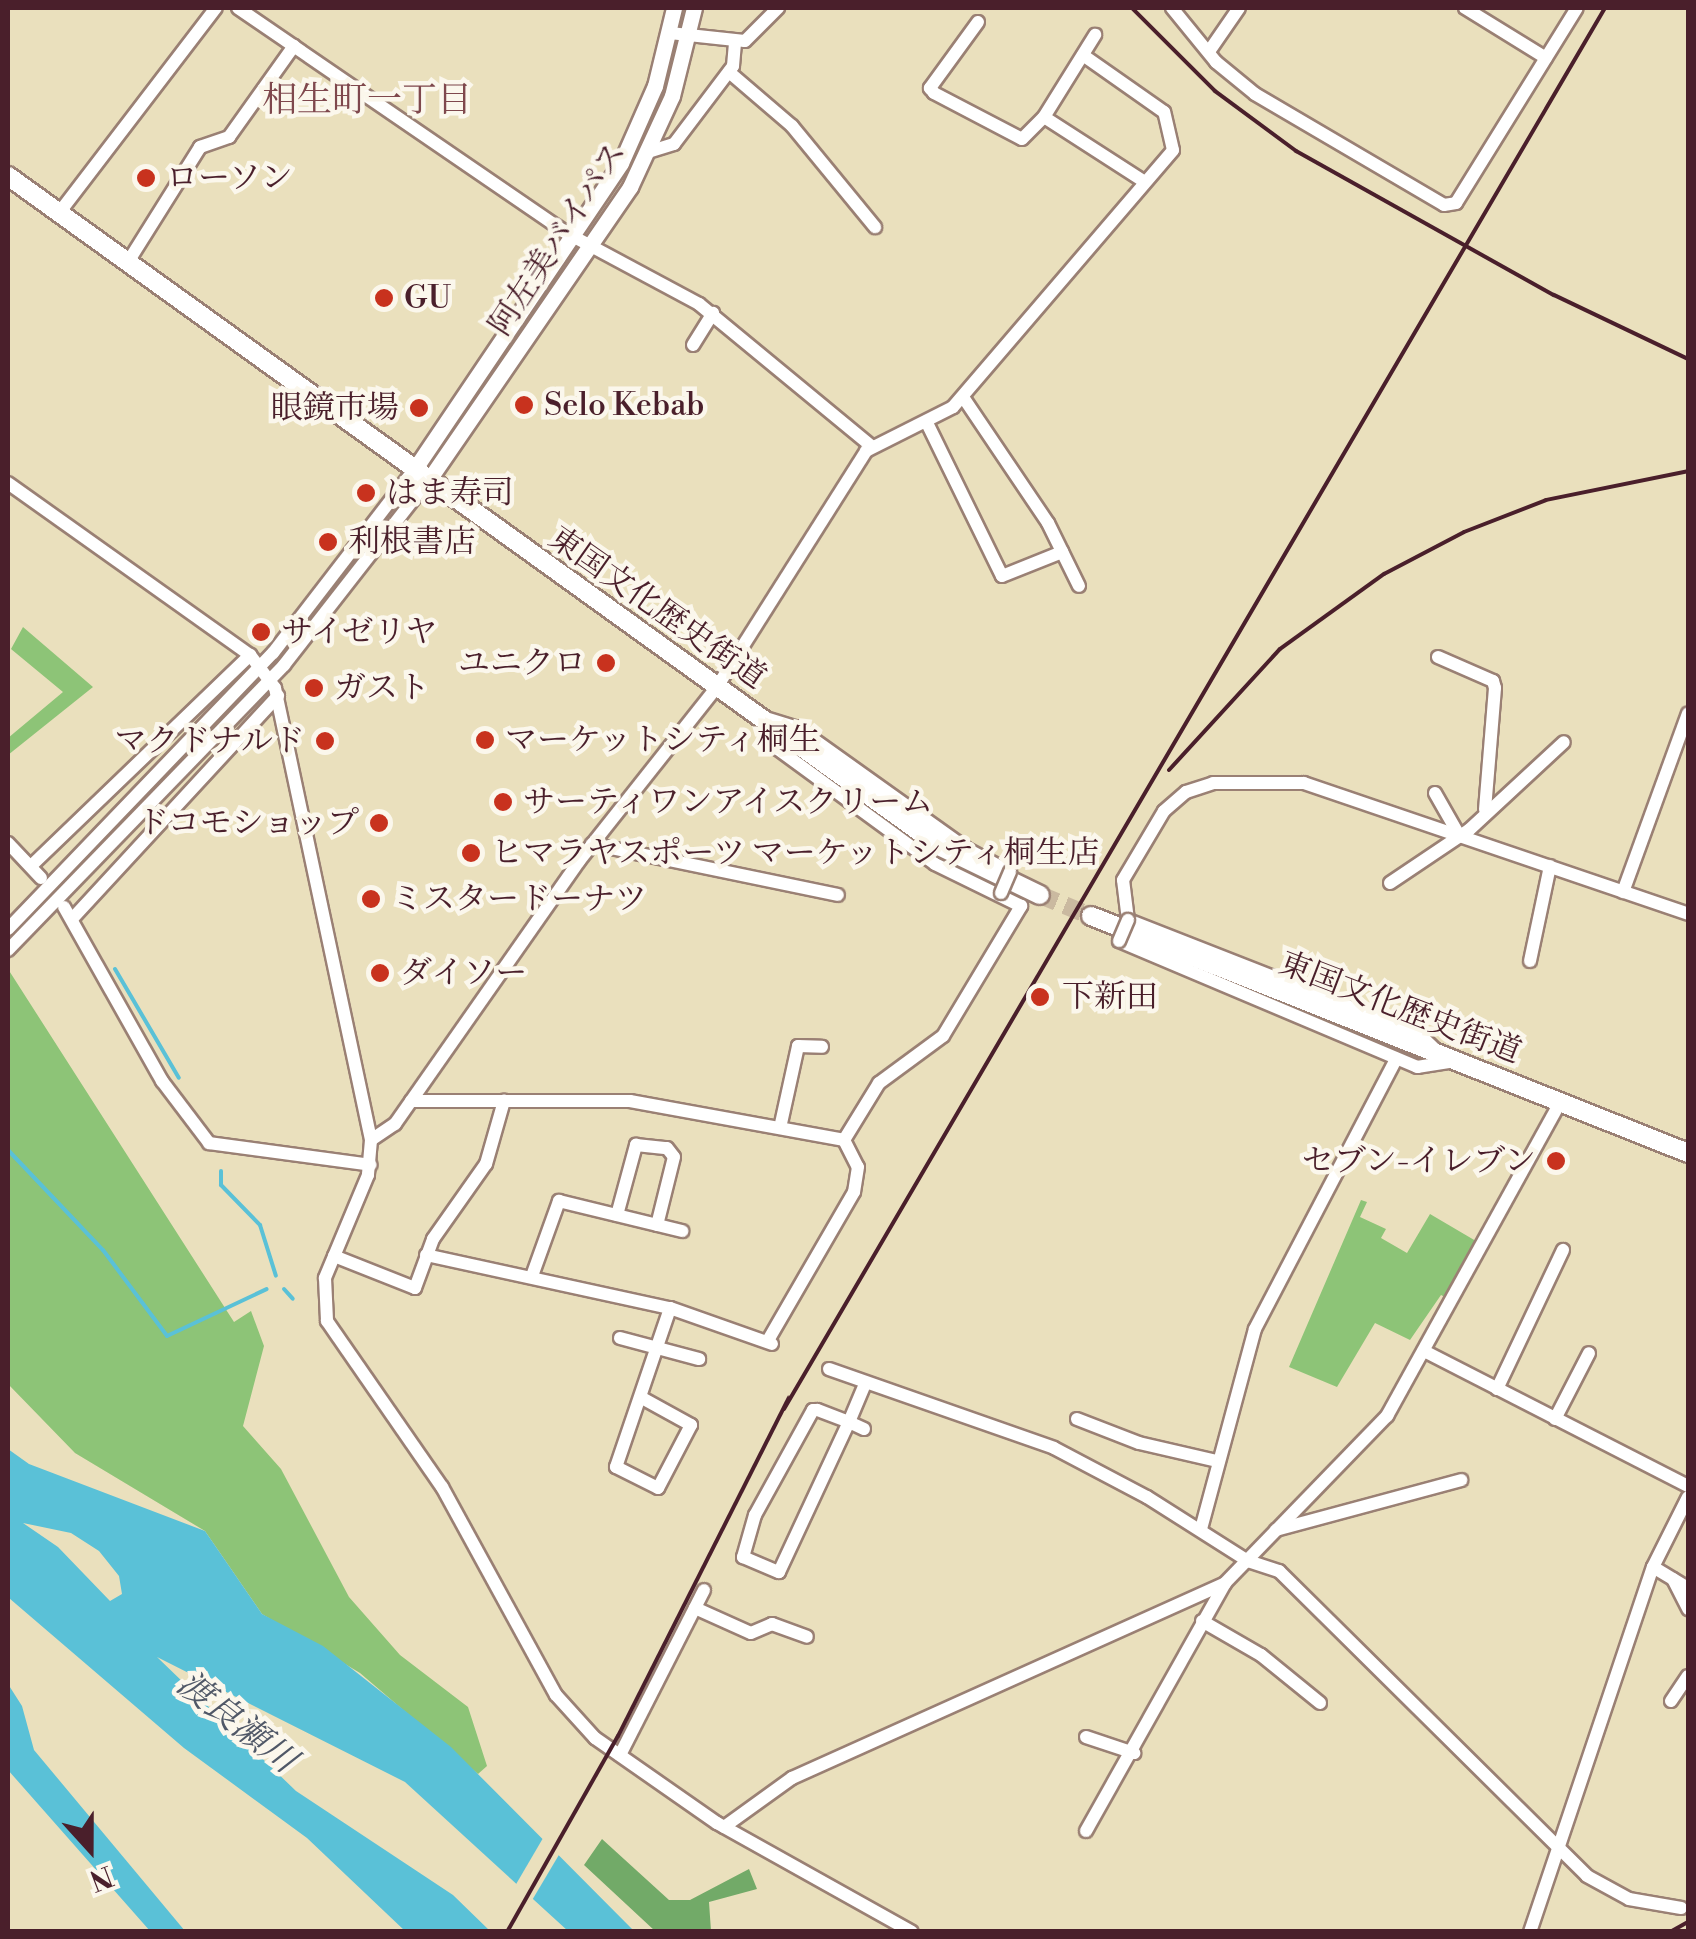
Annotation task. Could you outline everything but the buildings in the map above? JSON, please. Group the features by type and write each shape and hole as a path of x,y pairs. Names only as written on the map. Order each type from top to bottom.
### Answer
{"highway":[{"name":"東国文化歴史街道","path":"8,176 939,846 1040,894"},
{"name":"東国文化歴史街道","path":"1090,916 1688,1153"}],"main road":[{"name":"阿左美バイパス","path":"421,475 639,127 670,33 674,8"},
{"name":"阿左美バイパス","path":"421,475 590,246 648,152 689,36 694,8"}],"street":[{"path":"59,213 216,8"},
{"path":"238,8 573,237 713,313 872,446"},
{"path":"670,33 736,42 758,32 778,8"},
{"path":"1172,8 1255,94 1323,140 1444,206 1456,203 1577,8"},
{"path":"1210,50 1239,8"},
{"path":"1465,8 1546,58"},
{"path":"978,22 930,88 1022,138 1044,117 1095,34"},
{"path":"648,152 674,144 729,72 736,42"},
{"path":"128,262 200,147 229,137 294,46"},
{"path":"371,1140 390,1131 592,844 717,686 872,446 928,424 963,397 1174,150 1164,112 1083,56"},
{"path":"729,72 792,126 875,227"},
{"path":"1044,117 1145,182"},
{"path":"693,346 713,313"},
{"path":"963,397 1062,552 1078,586"},
{"path":"928,424 1002,576 1062,552"},
{"path":"8,928 261,667 421,475"},
{"path":"8,950 270,680 421,475"},
{"path":"8,483 250,655 278,696 371,1140 371,1165 334,1256 323,1298 336,1338 442,1487 563,1706 620,1755 724,1828 912,1932"},
{"path":"32,865 250,655"},
{"path":"1438,657 1493,681 1496,688 1485,810"},
{"path":"278,696 68,913 168,1090 209,1143 371,1165"},
{"path":"1623,892 1688,713"},
{"path":"759,716 796,727 967,849 1010,872 1000,895"},
{"path":"759,716 778,749 935,864 1021,906 943,1036 868,1095 844,1140"},
{"path":"1390,883 1459,835 1564,742"},
{"path":"1128,920 1434,1043 1449,1060 1426,1070 1119,942 1128,920 1121,900 1125,873 1164,811 1199,786 1253,778 1304,783 1688,914"},
{"path":"1434,793 1459,835"},
{"path":"8,842 41,878"},
{"path":"592,844 838,895"},
{"path":"1530,961 1550,866"},
{"path":"780,1128 798,1046 822,1048"},
{"path":"1201,1528 1254,1329 1396,1059"},
{"path":"411,1101 630,1102 844,1140"},
{"path":"334,1256 410,1290 418,1285 426,1255 486,1164 504,1102"},
{"path":"1086,1830 1134,1753 1202,1621 1226,1583 1387,1416 1426,1352 1560,1103"},
{"path":"426,1255 670,1308 770,1343 854,1192 858,1167 844,1140"},
{"path":"618,1214 636,1145 668,1148 674,1156 656,1225"},
{"path":"532,1276 555,1203 682,1231"},
{"path":"1497,1389 1563,1250"},
{"path":"642,1398 691,1425 658,1488 616,1467 642,1398 661,1348 670,1308"},
{"path":"620,1338 699,1359"},
{"path":"1426,1352 1688,1486"},
{"path":"1555,1419 1588,1352"},
{"path":"828,1369 1054,1448 1292,1582 1558,1851 1614,1892 1681,1908"},
{"path":"864,1429 849,1422 811,1413 755,1515 744,1557 779,1572 849,1422 865,1384"},
{"path":"1077,1419 1139,1443 1217,1461"},
{"path":"1276,1530 1461,1480"},
{"path":"1530,1932 1653,1567 1688,1497"},
{"path":"1653,1567 1688,1588"},
{"path":"1673,1579 1688,1609"},
{"path":"724,1828 792,1778 1226,1583"},
{"path":"620,1755 704,1590"},
{"path":"695,1608 751,1633 772,1624 807,1637"},
{"path":"1202,1621 1261,1654 1320,1703"},
{"path":"1671,1702 1688,1676"},
{"path":"1086,1737 1134,1753"}],"green space":[{"path":"23,627 93,687 8,755 8,738 63,692 11,649"},
{"path":"8,969 234,1322 251,1311 264,1346 243,1426 281,1469 349,1597 400,1655 468,1707 487,1766 478,1774 360,1673 262,1614 205,1531 75,1453 8,1384"},
{"path":"1361,1200 1367,1202 1360,1217 1386,1229 1381,1238 1407,1253 1430,1214 1481,1244 1451,1300 1441,1295 1410,1340 1375,1323 1337,1387 1289,1367"},
{"path":"602,1839 669,1900 690,1900 749,1869 757,1889 709,1902 711,1931 655,1931 584,1865"}],"water":[{"path":"8,1449 29,1464 205,1531 262,1614 323,1646 451,1747 634,1931 568,1931 405,1782 157,1657 296,1791 453,1895 490,1931 405,1931 307,1838 184,1748 9,1598","holes":["23,1523 71,1533 99,1551 119,1576 122,1594 110,1601 58,1547"]},
{"path":"8,1684 22,1706 34,1750 185,1931 150,1931 8,1770"}],"pier":[{"path":"546,1833 563,1848 531,1902 515,1886"}],"waterway":[{"path":"115,969 179,1078"},
{"path":"8,1150 103,1250 167,1336 267,1289"},
{"path":"221,1171 221,1185 260,1225 276,1276"},
{"path":"284,1289 293,1299"}],"tunnel":[{"path":"1040,895 1091,916"}],"railway":[{"path":"1132,8 1215,91 1296,151 1554,295 1688,359"},
{"path":"784,1409 1605,8"},
{"path":"1169,770 1280,649 1384,574 1464,532 1546,500 1688,471"},
{"path":"507,1932 618,1736 789,1398"},
{"path":"1670,1932 1688,1922"}],"place":[{"name":"ローソン","path":"146,178"},
{"name":"GU","path":"384,298"},
{"name":"Selo Kebab","path":"524,405"},
{"name":"眼鏡市場","path":"419,408"},
{"name":"はま寿司","path":"366,493"},
{"name":"利根書店","path":"328,542"},
{"name":"サイゼリヤ","path":"261,632"},
{"name":"ユニクロ","path":"606,663"},
{"name":"ガスト","path":"314,688"},
{"name":"マーケットシティ桐生","path":"485,740"},
{"name":"マクドナルド","path":"325,741"},
{"name":"サーティワンアイスクリーム","path":"503,802"},
{"name":"ドコモショップ","path":"379,823"},
{"name":"ヒマラヤスポーツ マーケットシティ桐生店","path":"471,853"},
{"name":"ミスタードーナツ","path":"371,899"},
{"name":"ダイソー","path":"380,973"},
{"name":"下新田","path":"1040,997"},
{"name":"セブン-イレブン","path":"1556,1161"}],"district":[{"name":"相生町一丁目","path":"367,101"}],"water label":[{"name":"渡良瀬川","path":"236,1723"}]}
